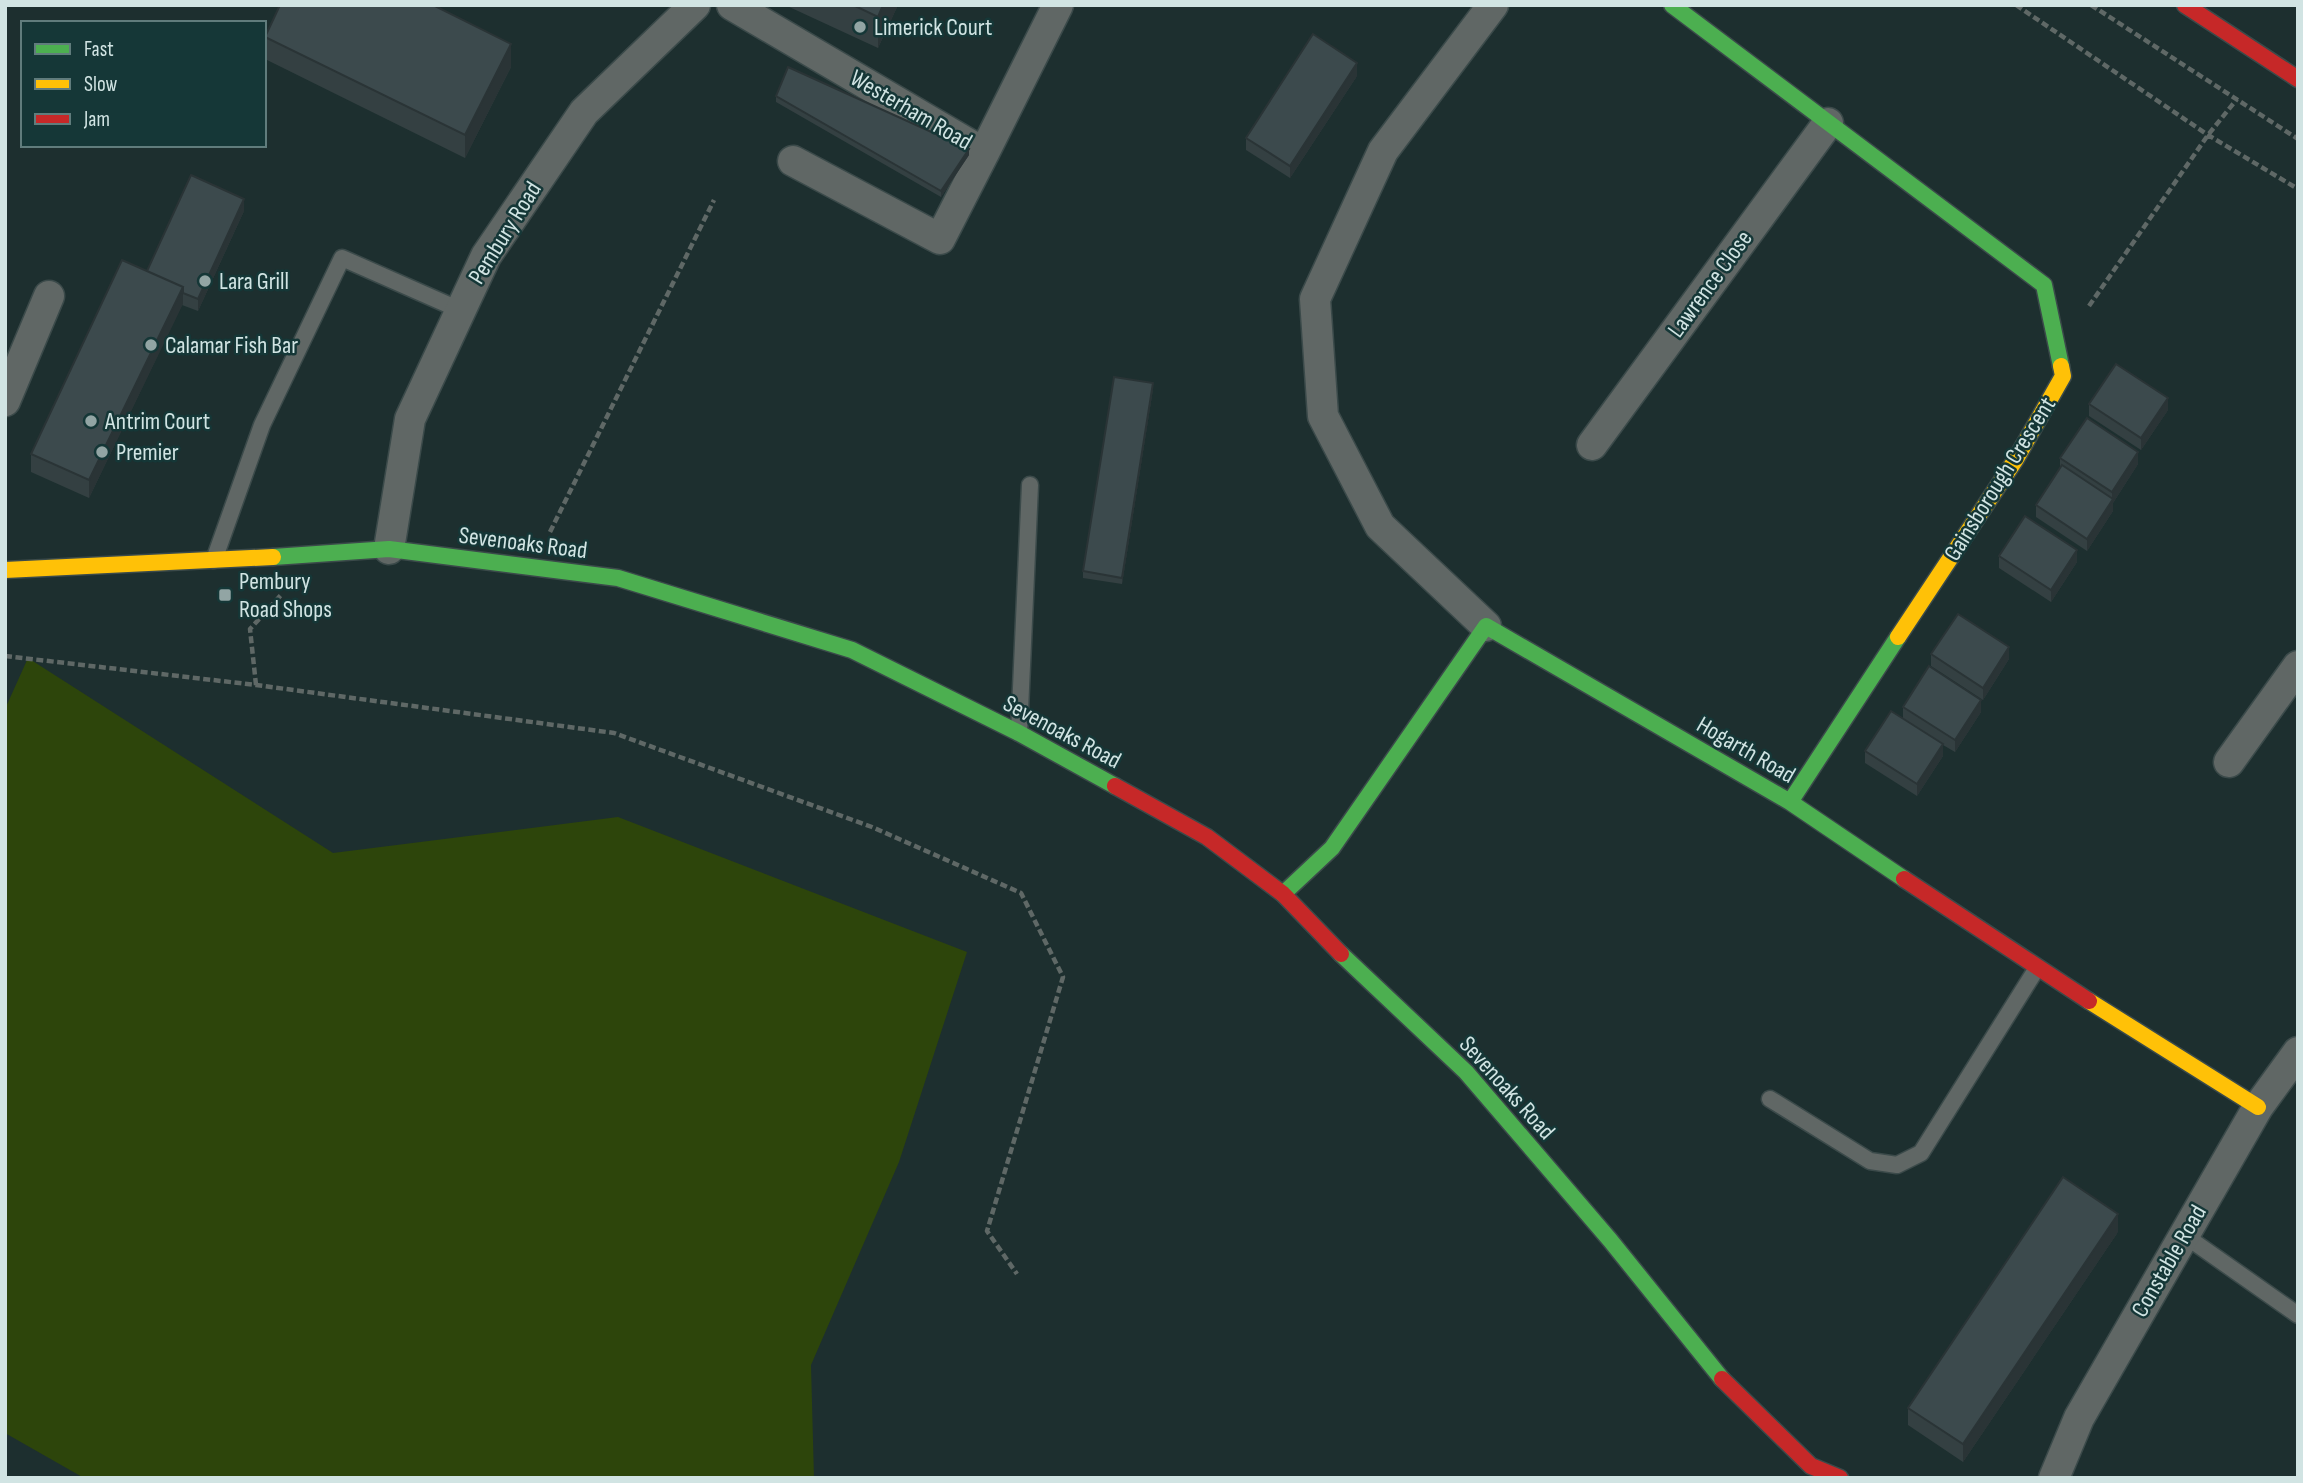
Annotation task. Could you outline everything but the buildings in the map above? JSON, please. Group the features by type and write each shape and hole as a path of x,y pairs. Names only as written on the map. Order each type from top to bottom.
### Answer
{"street":[{"name":"Pembury Road","path":"389,549 410,419 486,256 583,112 695,5"},
{"name":"Westerham Road","path":"732,5 984,153 1058,5"},
{"path":"1283,894 1332,848 1486,626 1380,526 1323,416 1315,299 1383,151 1493,5"},
{"name":"Gainsborough Crescent","path":"1672,5 2044,285 2063,376 2016,459 1790,802"},
{"path":"2185,5 2298,79"},
{"name":"Lawrence Close","path":"1592,445 1828,122"},
{"path":"793,161 940,239 984,153"},
{"path":"5,401 49,296"},
{"name":"Sevenoaks Road","path":"5,570 389,549 618,578 852,650 1020,733 1208,837 1283,894 1344,957 1466,1072 1610,1240 1712,1370 1811,1466 1840,1478"},
{"name":"Hogarth Road","path":"1486,626 1790,802 2037,968 2258,1107"},
{"path":"2230,762 2298,666"},
{"name":"Constable Road","path":"2054,1478 2078,1418 2258,1107 2298,1052"}],"lane":[{"path":"214,560 262,425 342,258 460,310"},
{"path":"1020,733 1030,485"},
{"path":"1770,1099 1870,1161 1897,1165 1921,1153 2037,968"},
{"path":"2185,1235 2298,1315"}],"path":[{"path":"2016,5 2208,135 2298,189"},
{"path":"2091,5 2298,139"},
{"path":"2051,319 2087,310 2208,135 2237,99"},
{"path":"533,567 714,200"},
{"path":"257,685 250,629 287,588"},
{"path":"5,656 257,685 614,733 872,827 1021,893 1063,977 987,1231 1017,1274"}],"green space":[{"path":"28,658 333,853 618,817 967,952 899,1162 811,1365 814,1478 84,1478 5,1433 5,709"}],"traffic: fast":[{"path":"1672,5 2044,285 2061,366"},
{"path":"273,557 389,549 618,578 852,650 1019,733 1115,786"},
{"path":"1283,894 1332,848 1486,626 1790,802 1904,879"},
{"path":"1790,802 1898,637"},
{"path":"1341,954 1466,1072 1610,1240 1722,1379"}],"traffic: slow":[{"path":"1898,637 2016,459 2063,376 2061,366"},
{"path":"5,570 273,557"},
{"path":"2089,1001 2258,1107"}],"traffic: jam":[{"path":"2185,5 2298,79"},
{"path":"1115,786 1207,837 1283,894 1341,954"},
{"path":"1904,879 2089,1001"},
{"path":"1722,1379 1811,1466 1840,1478"}],"place":[{"name":"Limerick Court","path":"860,27"},
{"name":"Lara Grill","path":"205,281"},
{"name":"Calamar Fish Bar","path":"151,345"},
{"name":"Antrim Court","path":"91,421"},
{"name":"Premier","path":"102,452"},
{"name":"Pembury Road Shops","path":"225,595"}]}
